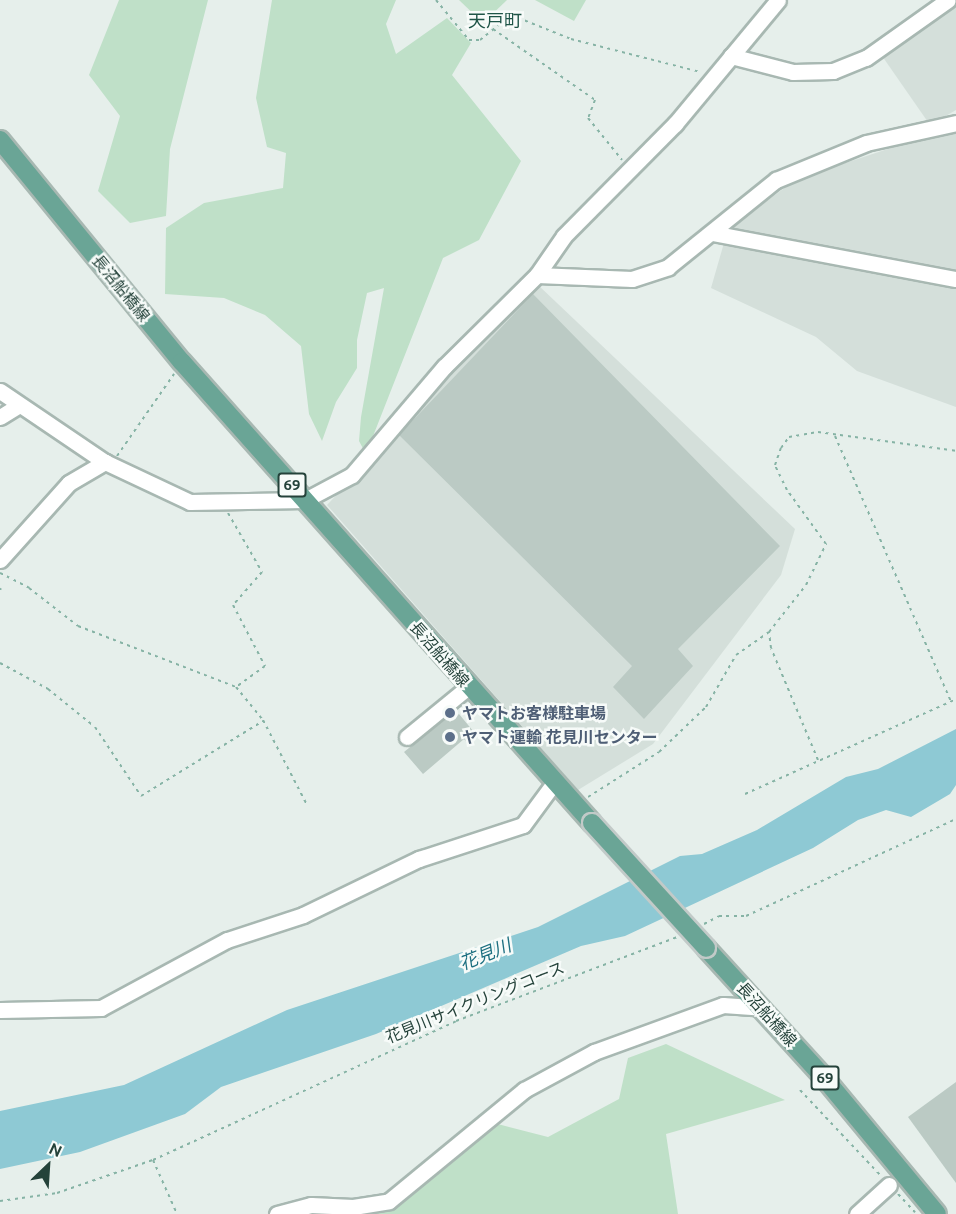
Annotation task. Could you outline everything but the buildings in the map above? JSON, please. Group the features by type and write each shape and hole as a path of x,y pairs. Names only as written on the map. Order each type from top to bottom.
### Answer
{"main road":[{"name":"長沼船橋線","path":"0,140 182,362 554,783 762,1008 937,1214"}],"street":[{"path":"0,391 107,464 170,496 224,505 305,500 352,475 444,367 537,275 564,236 714,76 778,0"},
{"path":"731,56 793,72 834,70 866,58 948,0"},
{"path":"537,275 632,279 668,267 776,180 804,166 866,143 953,122"},
{"path":"712,233 956,279"},
{"path":"0,417 19,405"},
{"path":"0,560 69,483 107,464"},
{"path":"407,737 468,687"},
{"path":"0,1010 101,1008 227,940 303,915 419,859 522,825 554,783"},
{"path":"278,1214 311,1205 353,1207 389,1201 524,1090 594,1053 723,1005 762,1008"},
{"path":"857,1214 889,1185"}],"path":[{"path":"436,0 469,40 494,29 511,15 571,39 714,76"},
{"path":"494,29 595,100 588,118 629,169"},
{"path":"107,464 182,362"},
{"path":"575,805 659,752 706,707 736,655 769,632 806,585 826,544 787,490 776,465 781,447 800,433 956,451"},
{"path":"835,436 951,701"},
{"path":"224,505 262,572 233,605 265,666 236,687"},
{"path":"0,573 29,588 78,626 236,687 264,720 307,806"},
{"path":"769,632 818,760"},
{"path":"0,663 48,689 95,727 141,796 198,766 264,720"},
{"path":"745,794 956,699"},
{"path":"701,925 719,916 746,916 956,819"},
{"name":"花見川サイクリングコース","path":"0,1201 57,1193 153,1160 456,1021 682,934"},
{"path":"800,1090 917,1214"},
{"path":"153,1160 177,1214"}],"shaded area":[{"path":"956,0 956,110 930,125 880,53"},
{"path":"956,133 956,407 857,371 816,337 711,288 728,229 797,179 924,137"},
{"path":"537,284 795,529 781,575 653,744 578,790 327,505"}],"green space":[{"path":"119,0 208,0 170,149 166,216 130,223 98,191 120,116 89,75"},
{"path":"272,0 396,0 386,24 396,54 447,18 471,43 452,75 521,161 479,240 443,258 366,454 359,441 361,417 384,288 367,293 357,340 357,368 336,402 322,441 309,414 301,346 265,315 224,298 165,294 166,228 204,203 283,188 286,153 267,147 256,98"},
{"path":"459,0 507,0 483,23"},
{"path":"535,0 586,0 574,21"},
{"path":"666,1044 785,1100 666,1134 678,1214 321,1214 320,1207 374,1210 408,1199 494,1123 548,1137 619,1099 628,1058"}],"water":[{"name":"花見川","path":"956,729 956,785 950,794 911,817 886,810 858,820 813,848 625,936 581,946 376,1034 221,1087 185,1114 80,1152 0,1169 0,1111 124,1085 287,1010 538,927 680,856 702,854 757,830 846,777 878,769"}],"place":[{"name":"ヤマトお客様駐車場","path":"450,713"},
{"name":"ヤマト運輸 花見川センター","path":"450,737"}],"district":[{"name":"天戸町","path":"495,20"}]}
